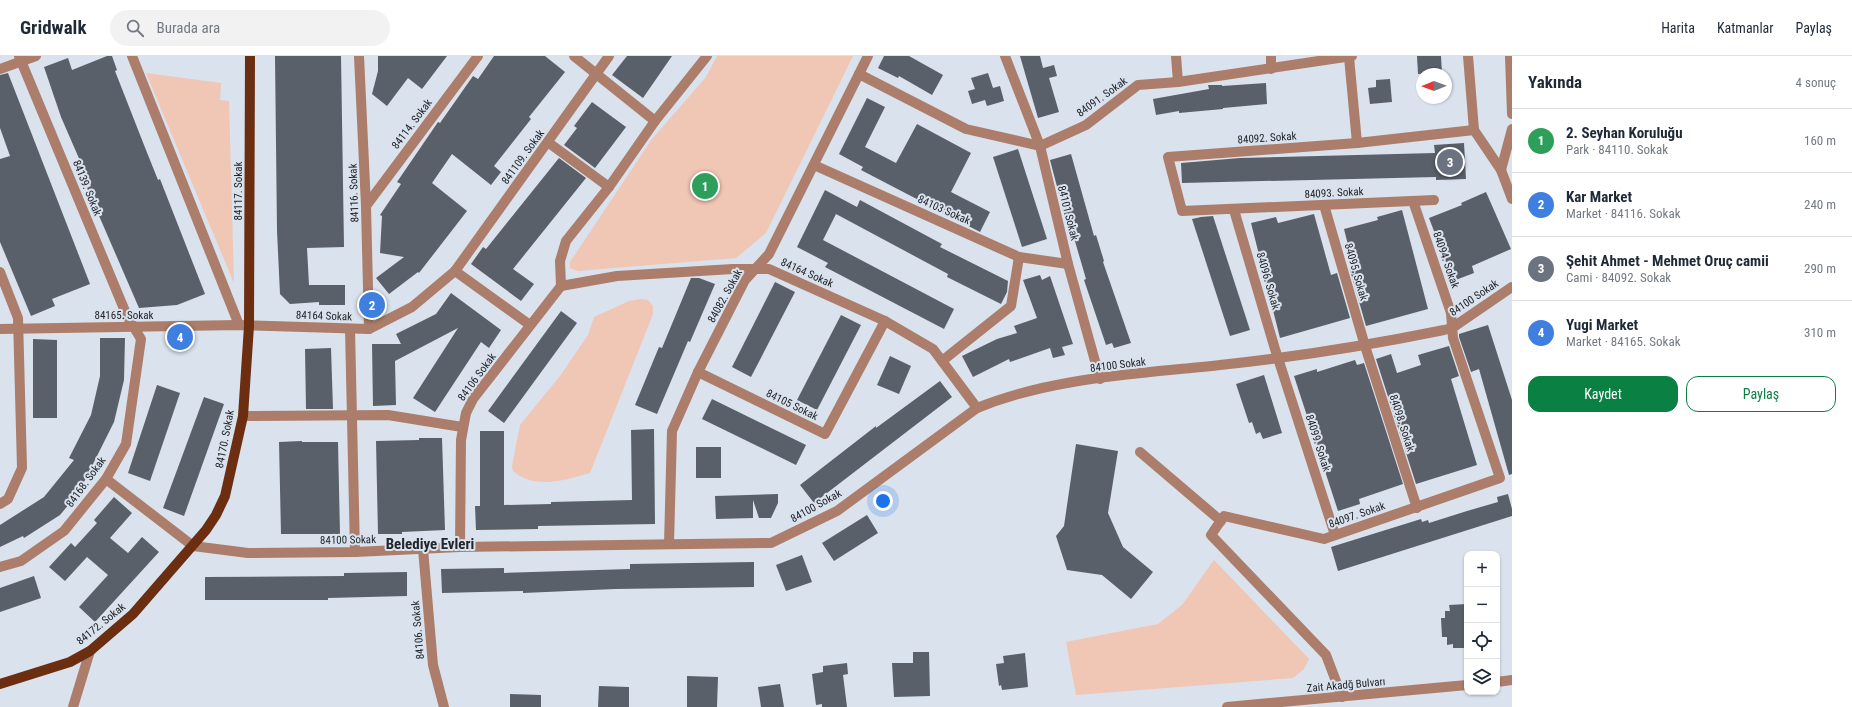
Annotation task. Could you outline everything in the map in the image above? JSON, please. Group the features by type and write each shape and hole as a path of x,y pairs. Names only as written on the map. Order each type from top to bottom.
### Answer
{"main road":[{"name":"84117. Sokak","path":"244,326 250,56"},
{"name":"84170. Sokak","path":"192,546 206,530 225,496 243,416 244,326"},
{"name":"84172. Sokak","path":"0,684 70,662 90,651 133,614 192,546"}],"street":[{"path":"0,69 20,59 36,56"},
{"path":"132,56 244,326"},
{"name":"84116. Sokak","path":"359,56 366,206 369,329"},
{"name":"84114. Sokak","path":"366,206 478,56"},
{"path":"574,56 655,121"},
{"name":"841109. Sokak","path":"455,271 610,56"},
{"path":"561,286 560,261 566,241 609,187 655,121 707,56"},
{"name":"84082. Sokak","path":"668,544 672,431 698,372 745,280 769,254 868,56"},
{"name":"84101 Sokak","path":"1005,56 1040,146 1068,264 1100,378"},
{"path":"1176,56 1178,82"},
{"path":"1270,56 1271,69"},
{"path":"1350,56 1357,143"},
{"name":"84091. Sokak","path":"1040,146 1086,125 1138,85 1178,82 1350,56"},
{"path":"1468,56 1474,130 1501,170 1512,199"},
{"path":"1510,56 1512,114"},
{"name":"84139. Sokak","path":"20,59 126,316 134,327"},
{"path":"859,74 966,129 1040,146"},
{"path":"1501,170 1512,129"},
{"name":"84092. Sokak","path":"1234,210 1182,211 1168,157 1357,143 1474,130"},
{"path":"548,143 609,187"},
{"name":"84103 Sokak","path":"814,165 1019,257 1068,264"},
{"name":"84093. Sokak","path":"1234,210 1434,200"},
{"name":"84094. Sokak","path":"1413,201 1451,314 1452,328"},
{"name":"84095. Sokak","path":"1324,205 1365,346"},
{"name":"84096. Sokak","path":"1234,210 1278,359"},
{"path":"942,361 1011,306 1019,257"},
{"name":"84164 Sokak","path":"561,286 617,276 768,269 885,321 933,349 977,408"},
{"path":"455,271 530,325"},
{"name":"84164 Sokak","path":"244,326 369,329 412,307 455,271"},
{"path":"0,272 18,318 22,468 8,499 0,504"},
{"name":"84106 Sokak","path":"460,547 461,440 462,427 466,413 473,399 561,286"},
{"name":"84100 Sokak","path":"192,546 248,553 355,552 460,547 771,543 837,511 977,408 1027,391 1100,378 1278,359 1365,346 1452,328 1512,287"},
{"name":"84105 Sokak","path":"698,372 825,434 885,321"},
{"name":"84165. Sokak","path":"0,329 244,326"},
{"name":"84168. Sokak","path":"0,567 21,561 64,530 106,479 126,444 141,339 134,327"},
{"name":"84097. Sokak","path":"1221,521 1224,516 1324,538 1416,508 1500,478 1452,338 1452,328"},
{"path":"350,329 355,552"},
{"name":"84098. Sokak","path":"1365,346 1416,508"},
{"name":"84099. Sokak","path":"1278,359 1335,535"},
{"path":"243,416 404,416 462,427"},
{"path":"1140,452 1221,521 1211,535 1326,655 1342,697"},
{"path":"106,479 192,546"},
{"name":"84106. Sokak","path":"423,549 433,665 444,707"},
{"path":"73,707 90,651"},
{"path":"1500,682 1512,680"},
{"name":"Zait Akadğ Bulvarı","path":"1227,707 1464,685"}],"shaded area":[{"path":"717,56 853,56 766,233 736,258 578,271 570,268 570,262 652,139 706,77"},
{"path":"146,73 221,83 220,100 229,101 234,283"},
{"path":"641,299 648,300 653,306 653,314 590,473 550,482 540,482 522,477 513,471 512,466 520,425 560,376 588,335 594,317 629,301"},
{"path":"1214,560 1309,659 1304,669 1293,678 1076,695 1066,642 1158,624 1182,605"}],"building":[{"path":"107,56 112,56 117,70 115,71 158,180 160,179 205,294 177,305 139,308 87,188 91,186 61,117 44,67 68,58 72,70"},
{"path":"275,56 341,56 344,247 307,248 309,285 345,285 345,305 319,305 319,302 290,304 280,294 277,231"},
{"path":"378,56 447,56 422,89 408,78 387,106 372,94 378,71"},
{"path":"494,56 545,56 565,72 529,117 531,119 494,166 501,172 491,185 452,154 432,183 467,211 419,273 418,272 389,294 376,278 404,257 380,253 382,216 380,215 401,184 397,182 438,122 440,123 473,76 478,79"},
{"path":"627,56 672,56 643,98 612,75"},
{"path":"884,56 909,56 943,75 932,95 899,76 898,78 878,68"},
{"path":"1020,56 1040,56 1043,68 1054,65 1057,76 1049,78 1059,112 1038,118"},
{"path":"1417,56 1441,56 1442,68 1418,68"},
{"path":"8,73 90,284 52,299 55,306 31,316 0,242 0,159 10,156 0,128 0,75"},
{"path":"988,73 993,88 1000,86 1004,101 987,106 985,100 972,104 968,91 975,89 971,78"},
{"path":"1390,79 1392,102 1370,104 1368,88 1376,87 1376,80"},
{"path":"1266,83 1267,104 1179,113 1179,111 1156,115 1153,99 1209,89 1208,85 1222,86"},
{"path":"867,98 885,107 865,147 896,163 917,124 971,153 951,192 990,212 980,232 861,170 863,167 839,154"},
{"path":"592,102 626,127 595,168 564,145 577,128 574,126"},
{"path":"1464,143 1466,179 1436,180 1436,177 1182,183 1181,163 1240,158 1435,153 1434,145"},
{"path":"1018,149 1047,239 1022,247 993,157"},
{"path":"1071,154 1094,236 1096,235 1104,261 1103,262 1131,343 1114,348 1112,343 1106,345 1084,280 1086,279 1072,231 1069,232 1050,160"},
{"path":"559,158 586,178 513,269 534,284 521,301 471,264 483,247 486,249"},
{"path":"825,190 857,207 860,200 942,244 940,247 1008,281 1007,292 1001,304 947,277 948,274 836,214 823,240 954,309 944,329 825,267 828,263 797,247"},
{"path":"1486,192 1511,249 1472,266 1474,273 1453,281 1429,218 1462,205 1461,203"},
{"path":"1402,210 1428,309 1366,326 1350,270 1354,269 1344,229 1378,220 1377,217"},
{"path":"1314,214 1331,275 1337,273 1350,318 1280,338 1251,223 1276,217 1278,223"},
{"path":"1213,216 1250,330 1230,336 1192,219"},
{"path":"1040,275 1042,280 1050,276 1073,344 1062,347 1065,355 1053,358 1050,348 1010,362 1009,359 973,377 962,356 997,339 1017,333 1014,326 1037,318 1023,280"},
{"path":"691,278 699,278 715,284 690,342 688,341 657,414 635,405 659,347 662,348"},
{"path":"775,282 795,292 751,377 732,367"},
{"path":"451,293 501,330 489,348 481,342 435,412 413,398 458,328 395,361 396,405 373,406 372,344 401,344 396,334 436,314"},
{"path":"561,311 577,323 504,423 488,411"},
{"path":"841,315 861,325 817,410 797,400"},
{"path":"1488,325 1512,400 1512,474 1509,475 1479,369 1471,372 1459,337 1459,334"},
{"path":"100,338 125,338 124,380 114,422 83,484 85,485 60,515 24,538 23,536 0,547 0,525 44,497 74,460 69,458 91,415 100,376"},
{"path":"33,339 57,340 57,418 33,418"},
{"path":"1449,346 1459,376 1451,379 1477,465 1416,484 1376,359 1391,354 1397,373 1421,365 1418,355"},
{"path":"331,348 333,409 306,409 305,349"},
{"path":"890,356 911,366 899,394 877,385"},
{"path":"1355,360 1357,365 1364,363 1403,484 1359,499 1360,504 1338,511 1294,376 1317,369 1317,372"},
{"path":"1264,375 1282,433 1263,439 1260,432 1256,434 1252,422 1249,423 1236,384"},
{"path":"940,381 952,397 814,503 800,485 876,426 876,428"},
{"path":"157,385 180,393 150,481 128,473"},
{"path":"204,397 224,404 184,516 163,508"},
{"path":"712,399 806,445 796,465 702,419"},
{"path":"654,429 655,524 538,526 538,529 476,530 475,506 480,506 480,431 504,431 504,505 632,500 631,430"},
{"path":"419,438 442,438 445,530 402,532 402,534 378,534 376,441 419,440"},
{"path":"279,442 338,442 340,534 281,534"},
{"path":"1076,444 1118,451 1108,513 1123,547 1153,572 1131,599 1102,575 1067,570 1056,536 1064,526"},
{"path":"696,447 721,447 721,478 696,478"},
{"path":"778,494 778,503 771,518 759,518 753,500 753,518 716,519 715,496"},
{"path":"1508,494 1512,509 1512,516 1338,571 1331,547 1421,519 1422,522 1428,520 1429,523 1498,502 1497,497"},
{"path":"114,497 132,513 110,538 128,553 142,537 159,552 95,622 79,607 108,575 87,557 65,581 49,567 71,543 75,547 97,523 94,520"},
{"path":"867,515 878,533 834,561 822,543"},
{"path":"802,555 812,582 786,591 776,565"},
{"path":"754,562 754,587 615,589 523,593 523,591 442,593 441,569 504,568 504,573 630,569 630,564"},
{"path":"407,572 407,596 328,598 328,600 205,600 205,577 344,576 344,573"},
{"path":"34,576 41,598 0,612 0,588"},
{"path":"1464,604 1464,648 1453,648 1453,644 1447,645 1447,637 1442,637 1441,618 1445,618 1445,611 1450,611 1449,605"},
{"path":"913,652 929,652 930,696 894,697 892,663 913,663"},
{"path":"1025,653 1028,687 1002,690 1001,685 999,686 996,664 1004,663 1003,656"},
{"path":"847,663 848,674 843,675 847,707 822,707 822,704 816,705 812,674 823,672 823,666"},
{"path":"687,676 718,677 717,707 687,707"},
{"path":"780,684 784,707 761,707 758,687"},
{"path":"599,686 629,687 629,707 598,707"},
{"path":"510,694 541,695 541,707 510,707"}],"place":[{"name":"Şehit Ahmet - Mehmet Oruç camii","path":"1450,162"},
{"name":"2. Seyhan Koruluğu","path":"705,186"},
{"name":"Kar Market","path":"372,305"},
{"name":"Yugi Market","path":"180,337"}],"district":[{"name":"Belediye Evleri","path":"430,544"}]}
